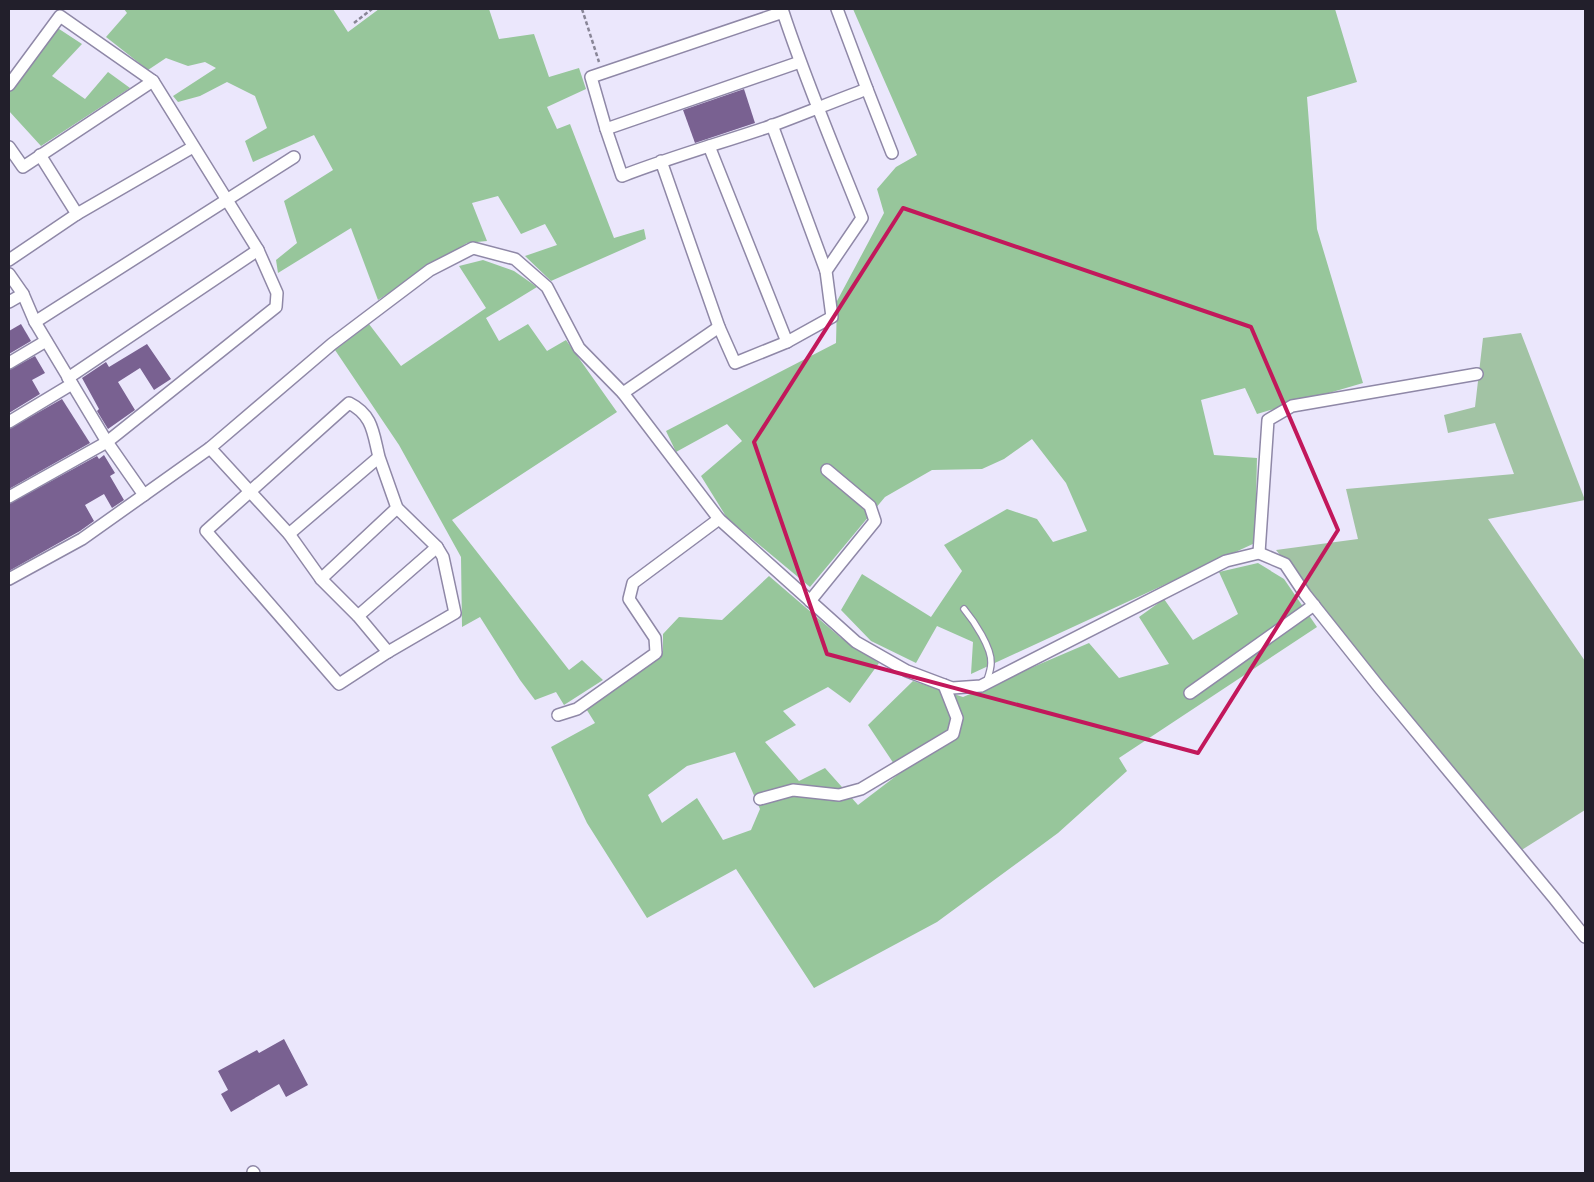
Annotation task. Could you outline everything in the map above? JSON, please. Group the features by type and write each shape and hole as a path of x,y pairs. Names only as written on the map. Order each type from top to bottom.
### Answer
{"street":[{"path":"837,9 892,153"},
{"path":"826,271 862,218 818,106 800,62 783,12 591,77 622,176 661,161 772,125 818,106 867,89"},
{"path":"9,85 60,16 154,81 258,250 277,293 276,307 107,442 9,497"},
{"path":"606,129 800,62"},
{"path":"9,147 23,167 154,81"},
{"path":"661,161 719,327 735,363 786,342 832,317 826,271 772,125"},
{"path":"709,146 786,342"},
{"path":"9,260 77,214 193,147"},
{"path":"40,156 77,214"},
{"path":"35,322 294,157"},
{"path":"9,579 82,539 210,448 332,344 430,270 473,248 514,259 547,287 579,348 623,394 719,519 856,642 907,671 952,688 981,686 1226,561 1259,553 1285,564 1314,605 1379,687 1585,937"},
{"path":"9,422 258,250"},
{"path":"9,274 23,294 35,322 107,442 144,495"},
{"path":"9,302 23,294"},
{"path":"623,394 719,327"},
{"path":"9,363 46,341"},
{"path":"1259,553 1268,420 1292,406 1477,374"},
{"path":"348,403 356,407 370,421 379,456 397,508 436,547 443,557 455,613 388,652 339,684 206,531 348,403"},
{"path":"210,448 289,534 321,579 358,616 388,652"},
{"path":"289,534 379,456"},
{"path":"810,601 875,521 870,506 827,470"},
{"path":"321,579 397,508"},
{"path":"558,715 577,709 656,654 656,638 629,599 633,583 719,519"},
{"path":"358,616 436,547"},
{"path":"1190,693 1314,605"},
{"path":"760,799 793,790 839,795 861,789 953,734 957,718 944,685"}],"lane":[{"path":"964,610 988,648 991,662 986,683"}],"path":[{"path":"354,23 372,9"},
{"path":"582,9 603,73"}],"highlighted area":[{"path":"903,208 1251,327 1338,530 1198,753 827,654 754,442"}],"green space":[{"path":"124,9 333,9 348,32 379,9 489,9 499,39 534,34 549,77 579,68 586,89 547,107 557,129 570,124 614,238 644,229 646,239 551,281 525,256 557,245 545,224 521,234 498,196 472,203 487,241 467,243 378,300 351,228 278,273 276,260 297,243 284,201 333,170 314,135 253,162 245,141 267,128 255,96 227,82 200,96 178,102 173,96 216,68 205,62 188,66 166,58 148,70 106,37 127,13"},
{"path":"853,9 1335,9 1357,82 1307,97 1317,229 1363,383 1257,414 1245,388 1201,400 1214,455 1257,458 1255,543 971,674 973,642 937,626 916,663 871,641 841,610 862,574 931,617 962,571 944,545 1007,509 1037,519 1053,542 1087,531 1066,483 1032,439 1004,459 982,469 932,470 885,497 810,587 727,518 701,476 742,441 727,424 676,452 666,431 836,343 837,301 884,213 877,189 896,167 917,155"},
{"path":"53,25 82,44 52,76 85,99 108,72 130,88 41,146 9,111 9,77"},
{"path":"483,260 514,271 537,287 486,318 499,341 528,324 547,351 566,340 617,412 452,520 569,670 582,660 603,680 564,705 556,692 535,700 480,617 462,627 461,557 399,445 335,350 369,324 401,366 486,308 459,266"},
{"path":"1521,333 1585,500 1488,519 1585,661 1585,810 1520,851 1276,550 1358,539 1346,489 1514,474 1495,423 1448,433 1444,415 1475,407 1483,338"},
{"path":"1258,563 1284,579 1317,627 1119,758 1127,771 1058,833 937,922 814,988 736,869 647,918 587,823 551,747 595,723 585,707 663,651 663,634 679,617 722,620 769,576 840,637 879,663 850,703 828,687 783,711 796,725 765,742 799,781 825,768 858,805 900,773 868,725 913,681 963,697 1089,643 1119,678 1169,664 1139,617 1164,599 1193,640 1238,614 1219,572","holes":["735,752 760,809 751,830 723,840 697,798 662,823 648,795 687,766"]}],"building":[{"path":"744,89 755,123 695,143 683,110"},
{"path":"21,324 31,341 9,354 9,331"},
{"path":"147,344 171,379 154,390 140,368 118,382 135,410 108,429 97,411 99,409 82,378 106,362 109,367"},
{"path":"35,356 45,373 32,380 40,394 9,413 9,370"},
{"path":"62,399 90,443 9,489 9,429"},
{"path":"104,455 115,473 110,476 124,500 112,508 104,494 85,505 94,521 80,531 9,571 9,504 97,456 99,459"},
{"path":"284,1039 308,1085 286,1097 279,1084 231,1112 221,1094 228,1090 218,1071 257,1050 259,1053"}]}
